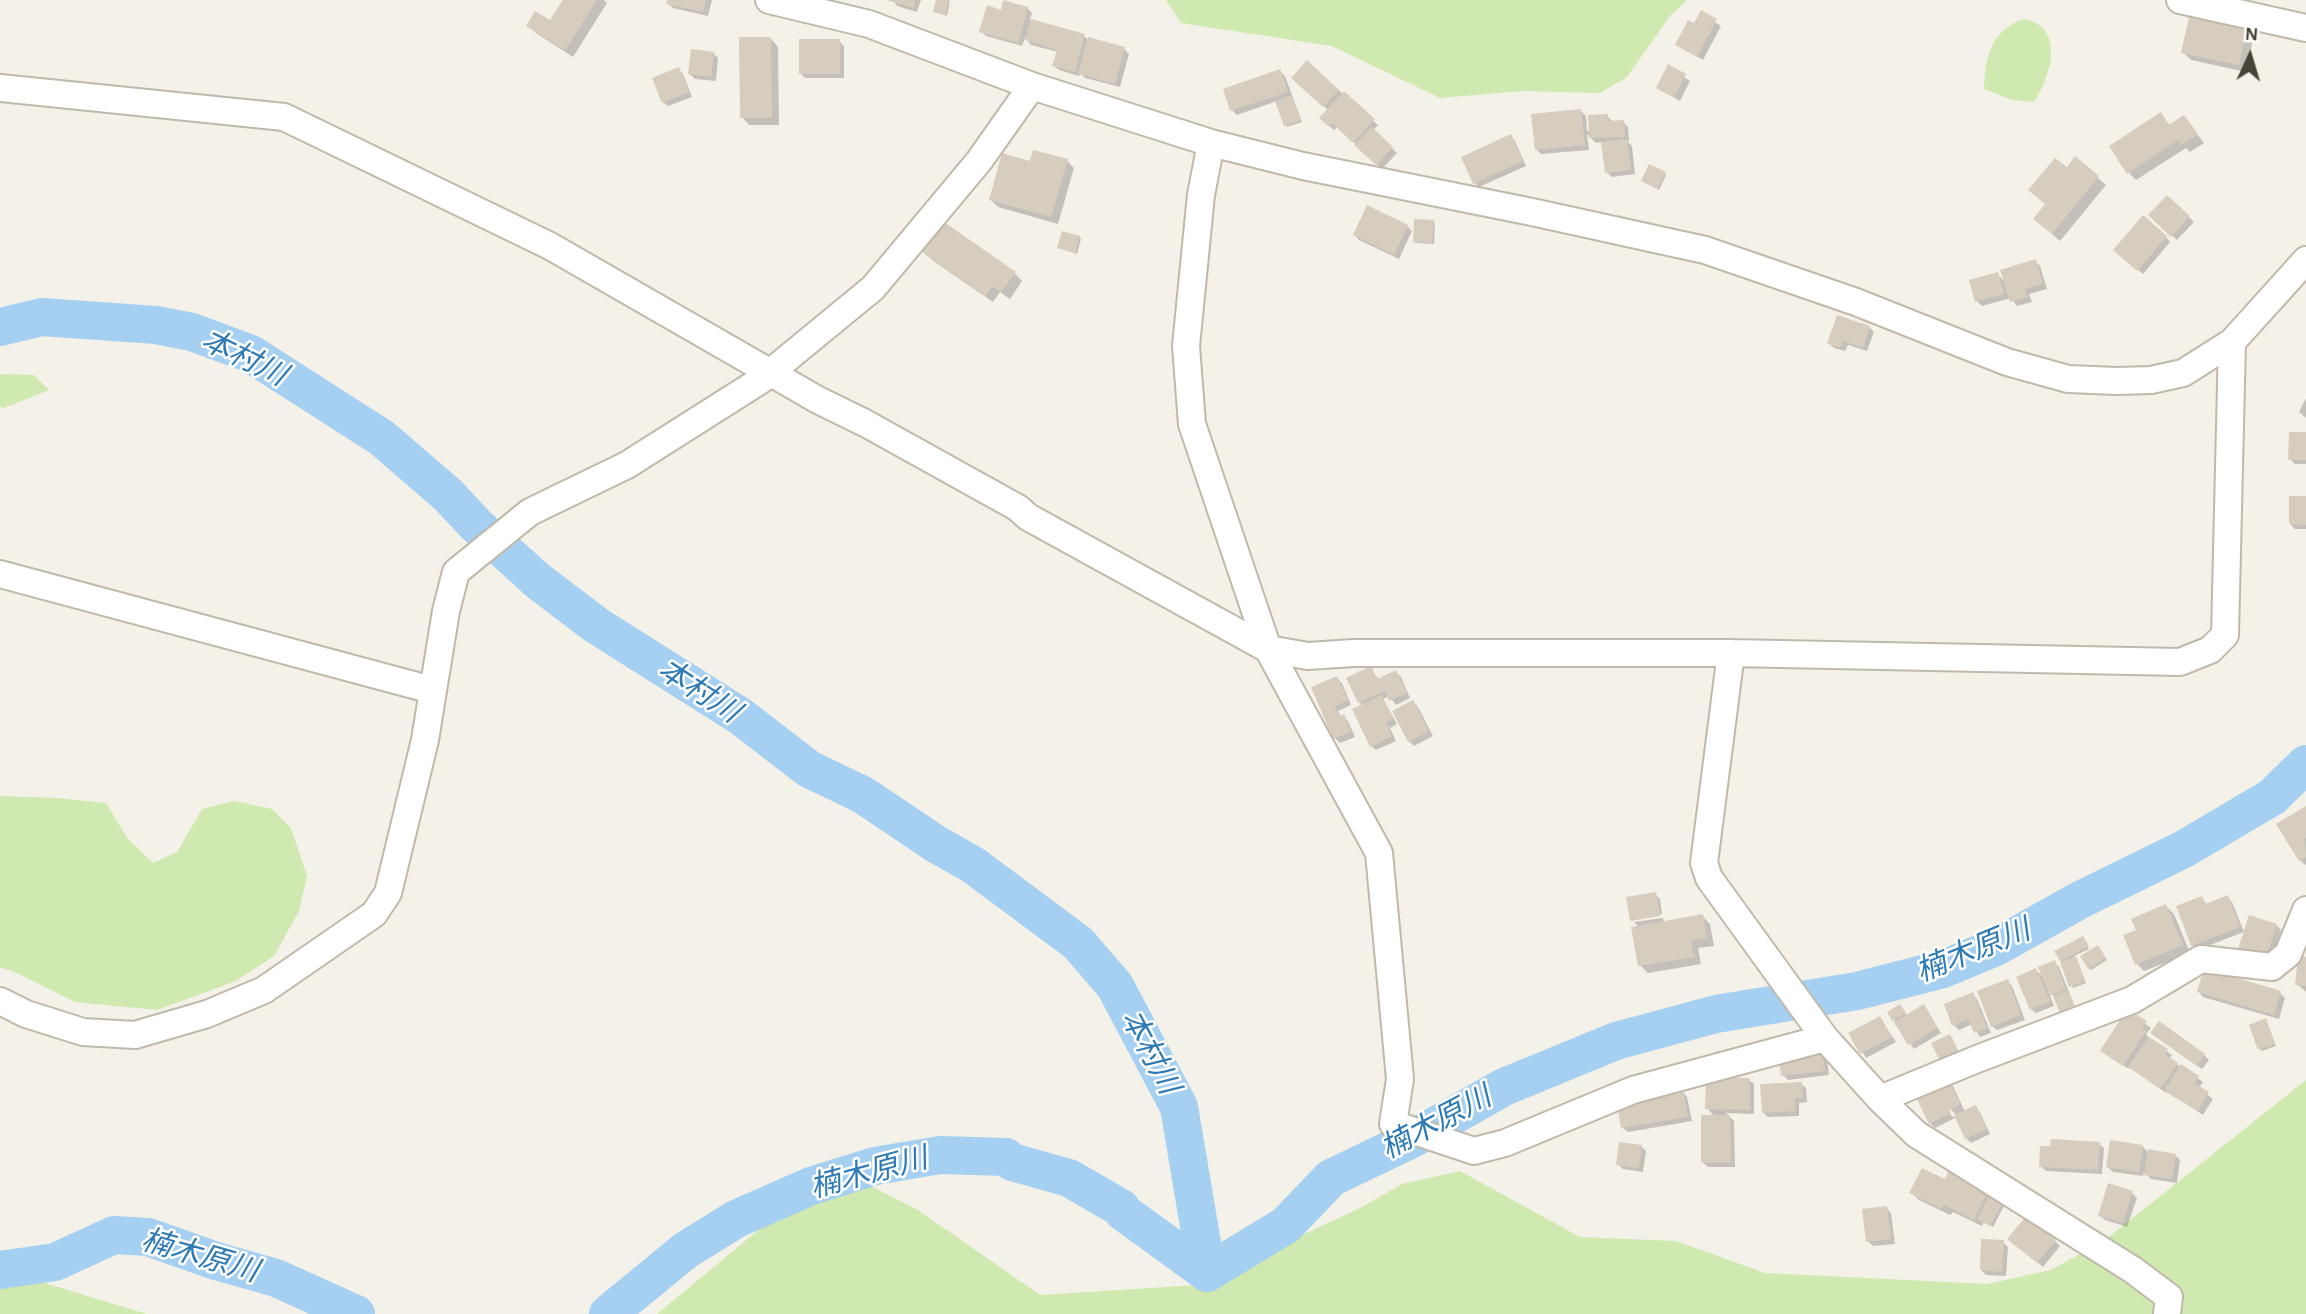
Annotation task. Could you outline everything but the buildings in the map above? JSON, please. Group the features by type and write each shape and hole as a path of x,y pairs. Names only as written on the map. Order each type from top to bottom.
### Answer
{"street":[{"path":"769,0 869,24 1032,86 1211,144 1303,166 1705,250 1856,302 2007,362 2068,379 2151,380 2183,373 2232,342 2306,260"},
{"path":"2180,0 2306,28"},
{"path":"0,1000 26,1014 83,1032 135,1035 207,1014 264,990 374,914 388,893 425,740 446,611 456,572 530,512 626,465 771,372 873,288 979,161 1032,86"},
{"path":"0,88 284,117 550,246 818,400 865,423 1028,517 1268,649 1308,656 1353,653 1731,653 2180,662 2210,650 2225,635 2232,342"},
{"path":"1211,144 1202,195 1186,346 1192,424 1268,649 1380,853 1400,1079 1393,1124 1474,1151 1505,1143 1633,1090 1820,1032"},
{"path":"0,574 432,690"},
{"path":"1731,653 1704,863 1709,878 1820,1032 1880,1099 1916,1134 2133,1270 2169,1297 2167,1314"},
{"path":"1880,1099 2132,1000 2201,959 2272,967 2288,954 2306,910"}],"green space":[{"path":"1166,0 1687,0 1670,16 1627,77 1600,93 1522,91 1440,98 1332,46 1181,23"},
{"path":"2024,19 2037,24 2046,32 2050,42 2051,54 2046,80 2034,102 2013,100 1984,89 1986,66 1992,46 2004,30"},
{"path":"0,374 34,375 49,390 4,408 0,407"},
{"path":"0,796 106,803 128,839 153,863 177,852 202,809 234,801 272,809 291,828 307,876 299,911 274,956 236,981 157,1010 75,1002 0,967"},
{"path":"2306,1080 2306,1314 657,1314 762,1227 865,1183 918,1210 1040,1295 1197,1285 1362,1207 1402,1184 1460,1171 1580,1237 1676,1241 1765,1273 1987,1284 2051,1270 2105,1240"},
{"path":"28,1278 147,1314 0,1314 0,1289"}],"waterway":[{"name":"本村川","path":"0,327 42,317 156,325 192,332 251,354 382,438 448,495 476,525 538,581 596,625 740,716 809,769 863,795 936,844 973,865 1078,943 1115,986 1179,1107 1207,1273"},
{"name":"楠木原川","path":"1207,1273 1286,1225 1331,1178 1412,1139 1504,1087 1616,1041 1716,1014 1857,991 1943,969 1996,947 2080,900 2184,849 2272,797 2306,764"},
{"name":"楠木原川","path":"608,1314 686,1250 736,1219 811,1186 875,1166 940,1155 1006,1157 1012,1162 1069,1178 1121,1208 1207,1273"},
{"name":"楠木原川","path":"0,1270 55,1262 114,1235 148,1237 216,1261 276,1278 356,1314"}]}
